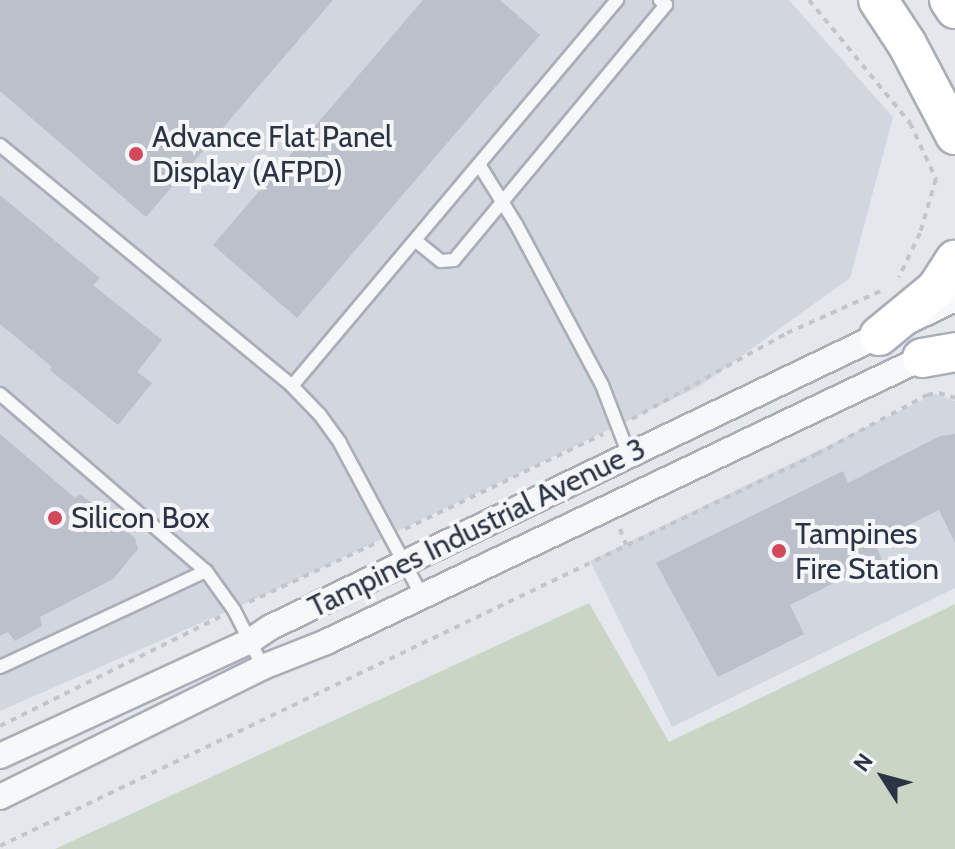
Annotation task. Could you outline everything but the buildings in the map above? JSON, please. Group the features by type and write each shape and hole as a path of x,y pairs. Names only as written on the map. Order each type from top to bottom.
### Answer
{"main road":[{"path":"878,0 907,44 955,135"},
{"path":"949,0 955,9"},
{"path":"879,336 936,289 955,260"}],"street":[{"name":"Tampines Industrial Avenue 3","path":"0,756 250,641 271,627 955,299"},
{"name":"Tampines Industrial Avenue 3","path":"0,797 263,667 422,596 944,351"}],"lane":[{"path":"292,386 617,0"},
{"path":"416,241 441,261 454,260 504,204 663,3"},
{"path":"0,145 292,386 320,415 340,443 422,596"},
{"path":"480,166 504,204 602,385 629,455"},
{"path":"0,394 206,571 234,610 263,667"},
{"path":"0,667 206,571"}],"path":[{"path":"0,726 234,610 618,427 787,333 892,286 906,268 936,179 910,123 809,0"},
{"path":"0,846 817,454 927,395 939,393 955,398"}],"shaded area":[{"path":"0,0 789,0 893,117 850,278 700,386 269,593 0,711"},
{"name":"Tampines Fire Station","path":"935,394 955,401 955,588 672,727 590,561"}],"green space":[{"path":"589,603 669,742 955,604 955,849 55,849"}],"place":[{"name":"Advance Flat Panel Display (AFPD)","path":"136,154"},
{"name":"Silicon Box","path":"55,518"},
{"name":"Tampines Fire Station","path":"779,551"}]}
